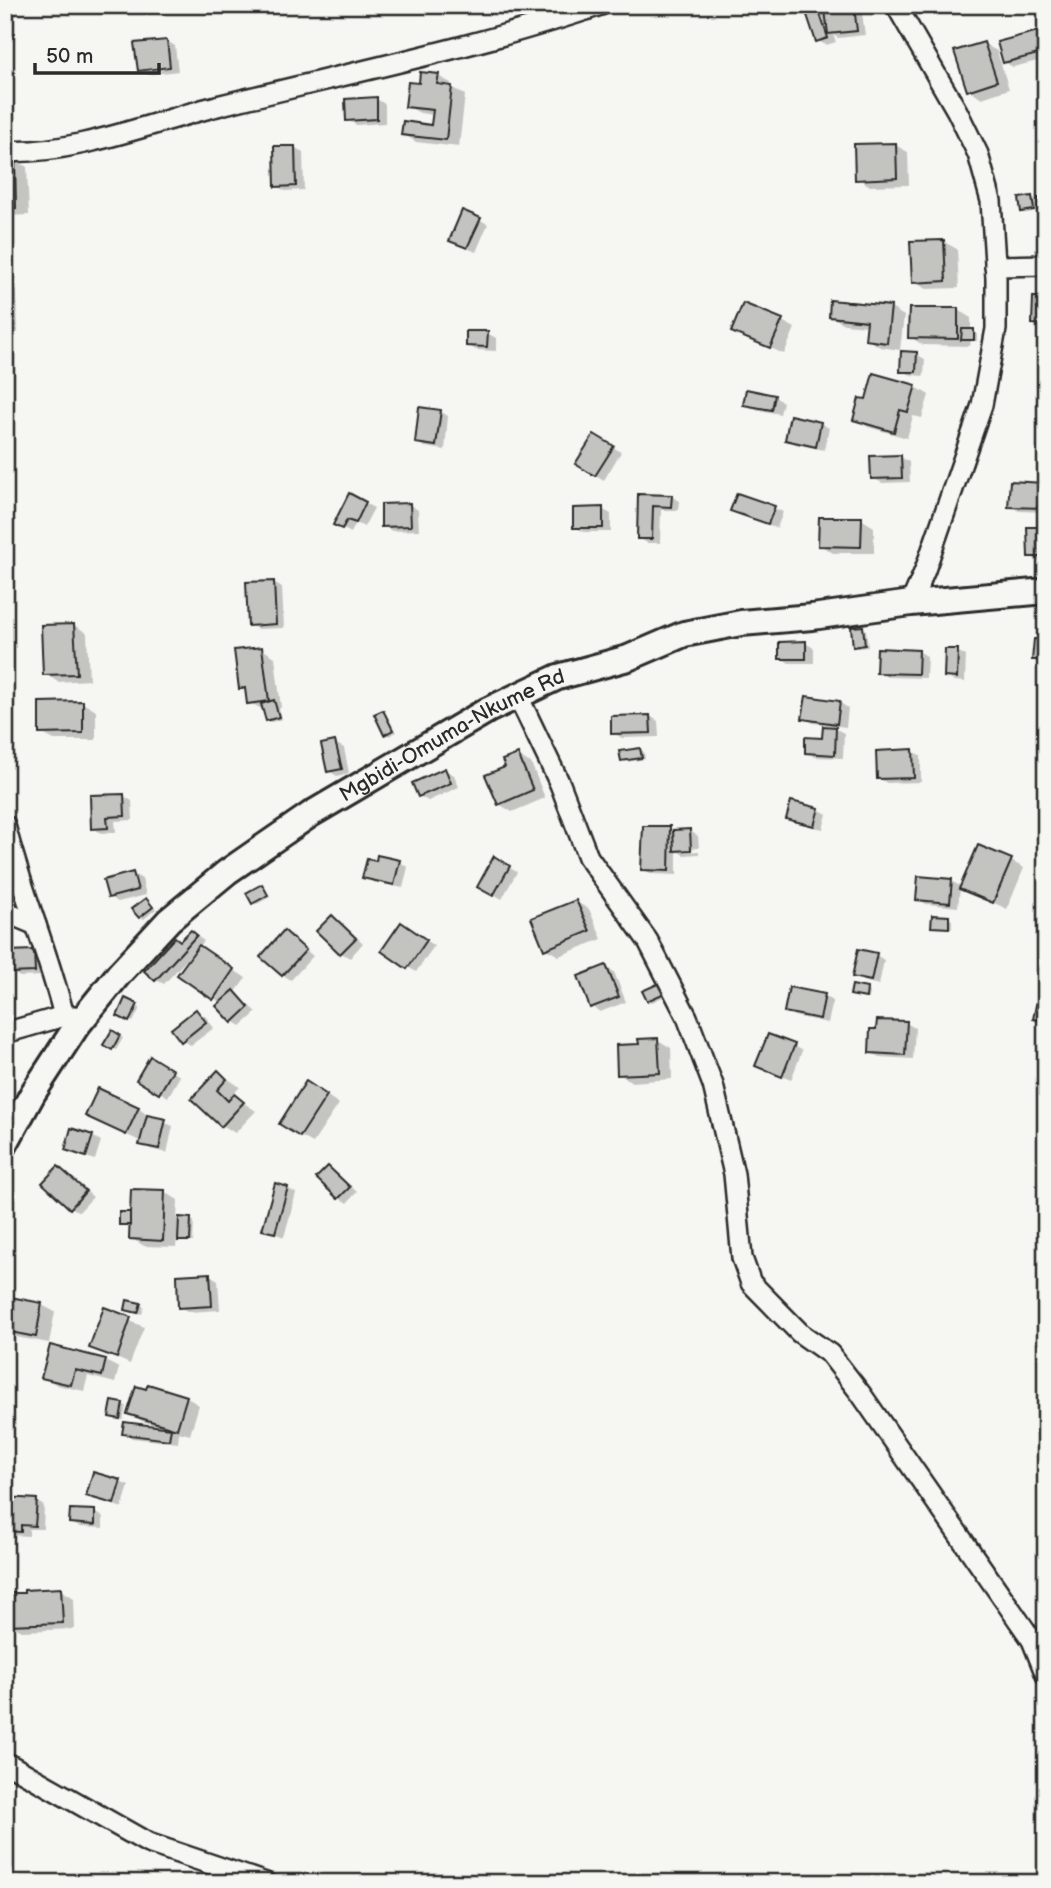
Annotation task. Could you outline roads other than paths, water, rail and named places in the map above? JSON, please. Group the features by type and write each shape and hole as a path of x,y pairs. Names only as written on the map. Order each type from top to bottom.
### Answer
{"street":[{"path":"5,151 48,150 110,136 214,107 530,29 601,5"},
{"path":"896,5 957,111 978,154 990,201 995,266 996,329 982,405 911,603"},
{"path":"995,266 1046,265"},
{"name":"Mgbidi-Omuma-Nkume Rd","path":"5,1144 74,1016 118,975 169,920 228,872 311,814 488,710 558,677 628,657 684,634 741,623 812,617 911,603 1046,591"},
{"path":"518,696 560,784 589,857 648,941 687,1017 713,1085 734,1174 742,1258 751,1283 800,1333 830,1354 861,1394 1032,1640 1046,1675"},
{"path":"5,825 36,925 52,969 74,1016 5,1033"},
{"path":"5,875 27,899"},
{"path":"5,912 36,925"},
{"path":"5,1762 148,1843 267,1883"}]}
